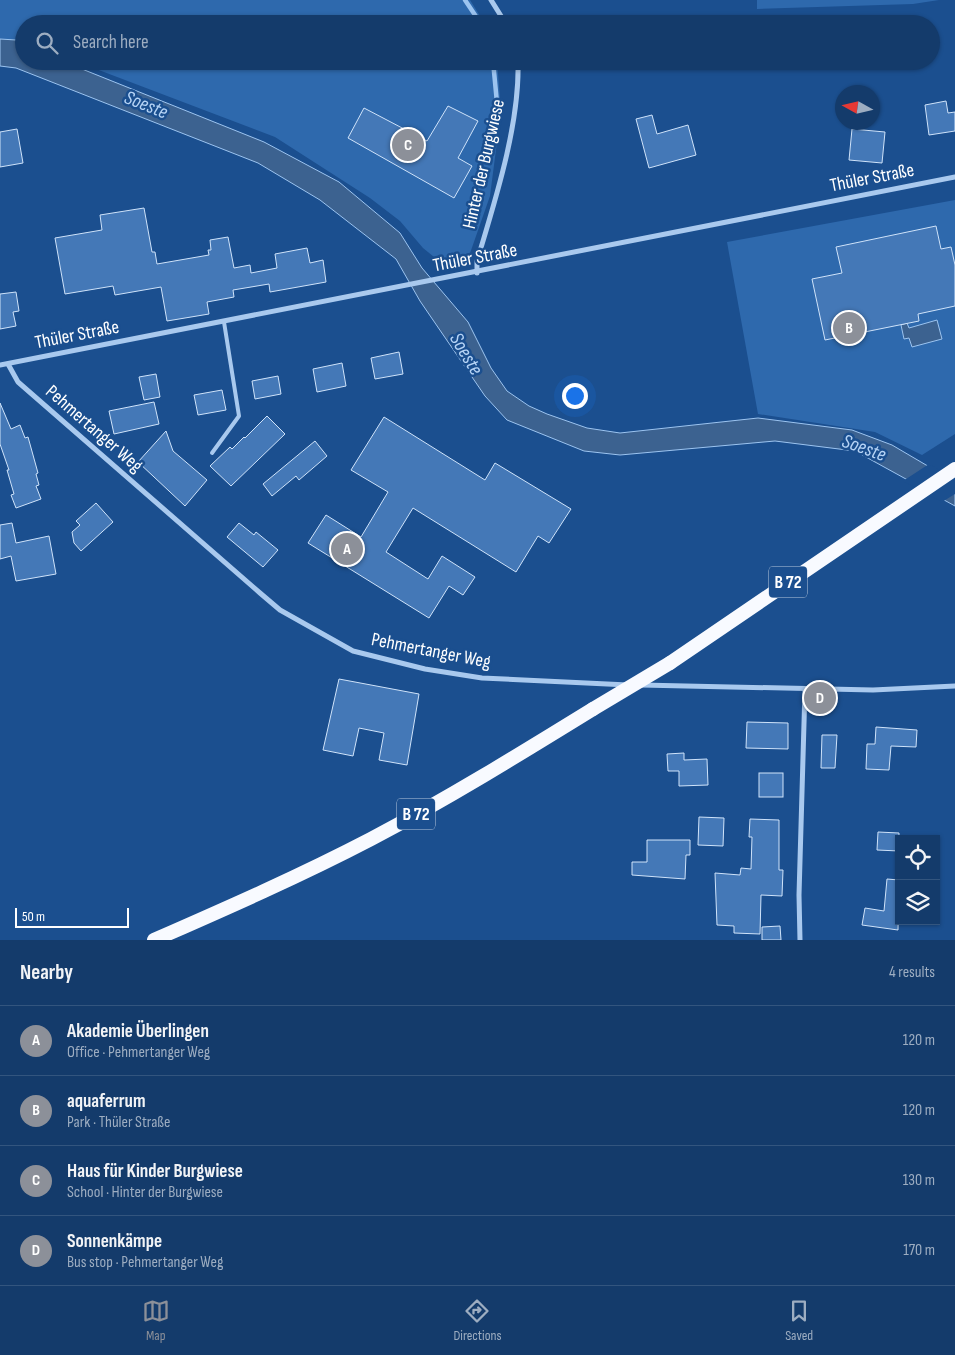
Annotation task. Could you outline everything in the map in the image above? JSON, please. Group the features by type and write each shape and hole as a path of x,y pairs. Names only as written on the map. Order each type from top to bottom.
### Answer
{"highway":[{"name":"B 72","path":"154,940 232,906 370,839 474,782 670,662 955,469"}],"street":[{"path":"491,0 500,15"},
{"name":"Hinter der Burgwiese","path":"477,273 477,261 496,195 511,127 517,70"},
{"name":"Thüler Straße","path":"0,365 477,273 955,177"},
{"name":"Pehmertanger Weg","path":"8,364 18,382 266,599 280,610 352,650 425,669 482,678 805,690 873,690 955,686"},
{"path":"800,940 799,895 805,690"}],"lane":[{"path":"212,453 239,416 224,322"}],"shaded area":[{"path":"0,0 470,0 479,15 15,15 15,43 0,39"},
{"path":"757,0 939,0 913,4 757,9"},
{"path":"99,70 498,70 501,111 490,196 468,259 439,261 423,248 400,221 370,198 275,137"},
{"path":"955,200 955,434 922,455 875,432 758,414 727,242"}],"water":[{"path":"0,39 15,40 15,68 0,66"},
{"name":"Soeste","path":"21,70 84,70 264,142 339,182 400,233 422,268 468,322 491,368 507,391 529,406 587,428 620,433 758,418 852,430 892,445 955,482 955,506 855,451 775,441 620,455 584,451 507,420 485,396 420,301 396,259 320,200 258,163"},
{"path":"937,320 942,339 912,347 909,338 904,339 901,325 907,323 909,328"}],"pier":[{"path":"929,464 955,479 955,494 942,502 903,481"}],"building":[{"path":"946,101 948,113 955,112 955,131 929,135 925,105"},
{"path":"448,106 478,121 458,158 472,166 454,198 348,138 364,108 427,141"},
{"path":"652,115 657,134 688,125 696,155 649,168 636,119"},
{"path":"17,129 23,163 0,167 0,132"},
{"path":"852,130 885,132 882,163 849,160"},
{"path":"144,208 152,252 155,252 157,264 209,255 208,250 211,250 210,240 228,237 234,268 250,265 251,273 277,268 275,254 307,248 310,263 323,260 326,282 270,292 269,284 233,290 234,297 207,302 209,314 167,321 161,287 115,295 113,286 65,294 55,238 102,230 100,215"},
{"path":"936,226 941,249 951,247 955,265 955,306 918,314 919,321 825,340 812,279 842,273 836,247"},
{"path":"16,292 19,311 13,312 16,326 0,329 0,294"},
{"path":"399,352 403,374 375,379 371,358"},
{"path":"342,363 346,386 317,392 313,369"},
{"path":"156,374 160,397 144,400 139,377"},
{"path":"278,376 281,394 255,399 252,381"},
{"path":"222,390 226,410 198,415 194,395"},
{"path":"154,402 159,424 114,434 109,411"},
{"path":"0,403 11,429 20,425 25,438 28,437 38,473 36,474 39,485 36,486 41,499 16,508 11,495 14,494 7,470 9,470 0,444"},
{"path":"267,416 285,434 231,486 210,466 230,447 232,449 245,438"},
{"path":"384,417 485,480 495,463 571,509 549,543 538,536 516,572 413,508 386,552 428,579 442,556 475,577 463,595 449,586 429,618 308,543 326,515 361,537 388,492 351,470"},
{"path":"166,431 173,451 207,480 185,506 138,462"},
{"path":"315,441 327,456 299,480 296,476 272,496 263,484"},
{"path":"96,503 113,522 81,551 74,543 72,532 80,525 76,521"},
{"path":"12,523 16,543 49,536 56,574 16,581 11,556 0,559 0,525"},
{"path":"239,523 254,535 256,532 278,550 263,567 227,537"},
{"path":"339,679 419,694 407,765 379,760 384,733 359,728 353,756 323,750"},
{"path":"747,722 788,723 788,749 746,748"},
{"path":"876,727 917,730 916,747 891,746 889,770 866,769 867,744 875,744"},
{"path":"822,735 837,735 835,768 821,768"},
{"path":"684,753 684,760 707,759 708,785 679,786 679,771 668,771 667,754"},
{"path":"759,773 783,773 783,797 759,797"},
{"path":"699,817 724,818 723,846 698,845"},
{"path":"750,819 779,820 779,870 783,870 782,896 761,895 760,934 734,933 734,926 717,925 715,873 740,875 741,868 751,869 752,837 749,837"},
{"path":"878,832 899,833 899,835 895,835 895,851 877,850"},
{"path":"647,840 690,840 690,855 686,855 685,879 632,875 632,862 647,862"},
{"path":"887,879 895,880 895,925 898,925 898,930 862,925 865,908 884,911"},
{"path":"780,926 781,940 762,940 762,927"}],"waterway":[{"path":"465,0 475,15"},
{"path":"494,70 497,103"}],"place":[{"name":"Haus für Kinder Burgwiese","path":"408,145"},
{"name":"aquaferrum","path":"849,328"},
{"name":"Akademie Überlingen","path":"347,549"},
{"name":"Sonnenkämpe","path":"820,698"}]}
